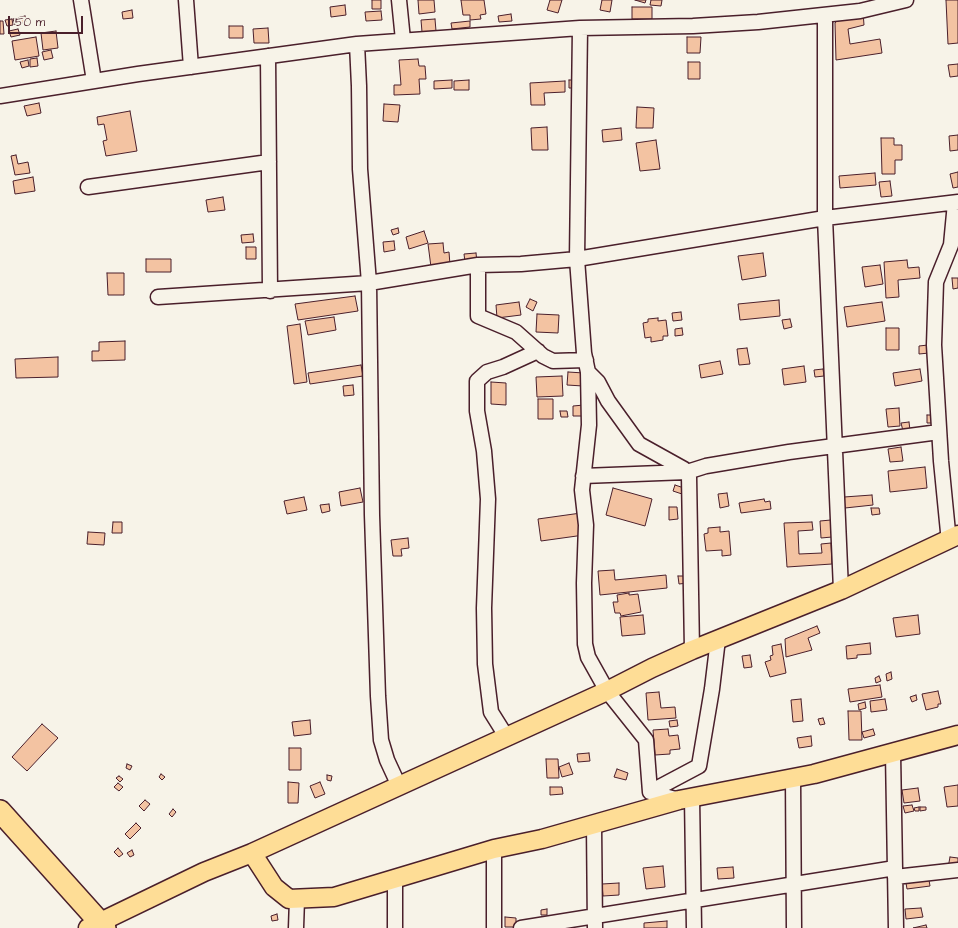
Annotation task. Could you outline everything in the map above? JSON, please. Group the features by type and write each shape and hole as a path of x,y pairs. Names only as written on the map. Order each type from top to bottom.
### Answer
{"highway":[{"path":"0,812 97,926"}],"main road":[{"path":"97,926 204,872 252,853 607,691 692,650 841,590 955,536"},
{"path":"252,853 274,887 289,900 334,897 494,849 594,825 686,799 793,778 958,736"}],"street":[{"path":"81,0 94,81"},
{"path":"186,0 191,67"},
{"path":"399,0 403,40"},
{"path":"0,96 94,81 357,44 580,28 693,26 825,16 860,11 906,0"},
{"path":"825,16 825,218 841,590"},
{"path":"580,28 578,259 587,366 589,425 582,490 586,525 584,583 586,644 588,657 607,691 646,740 650,792"},
{"path":"357,44 360,169 363,223 369,283 372,515 378,696 381,740 387,760 399,786"},
{"path":"268,56 270,290"},
{"path":"88,187 269,162"},
{"path":"158,298 369,283 478,265 521,264 578,259 825,218 957,202 951,245 936,282 934,345 948,532 955,536"},
{"path":"478,265 478,316 516,332 538,351 553,361 587,366 598,382 611,406 639,444 687,472 690,484 692,650"},
{"path":"506,736 491,712 486,664 484,608 488,499 484,451 477,411 477,381 487,372 503,367 538,351"},
{"path":"583,476 687,472 706,466 835,446 940,432"},
{"path":"650,792 699,766 712,689 718,639"},
{"path":"892,753 896,928"},
{"path":"793,778 794,928"},
{"path":"650,792 686,799 694,900 694,928"},
{"path":"594,825 595,922"},
{"path":"494,849 494,928"},
{"path":"521,928 595,922 694,900 793,884 895,872 958,870"},
{"path":"395,878 395,928"},
{"path":"296,928 297,899"}],"building":[{"path":"372,0 381,0 381,9 372,9"},
{"path":"418,0 434,0 435,12 419,14"},
{"path":"461,0 484,0 486,14 480,15 481,19 470,20 470,15 463,15"},
{"path":"550,0 562,0 558,13 547,10"},
{"path":"602,0 612,0 610,12 600,10"},
{"path":"635,0 646,0 645,3"},
{"path":"651,0 662,0 661,6 650,5"},
{"path":"946,0 958,0 958,43 948,44"},
{"path":"345,5 346,15 331,17 330,7"},
{"path":"632,7 652,7 652,19 632,19"},
{"path":"132,10 133,18 123,19 122,12"},
{"path":"381,11 382,20 366,21 365,12"},
{"path":"863,12 864,25 848,29 850,44 880,39 882,53 836,60 835,23 840,17"},
{"path":"511,14 512,21 499,22 498,16"},
{"path":"25,16 26,22 15,25 13,19"},
{"path":"12,19 13,25 7,26 5,20"},
{"path":"435,19 436,31 422,32 421,20"},
{"path":"0,21 3,21 4,34 0,34"},
{"path":"470,21 470,27 452,29 451,23"},
{"path":"229,26 243,26 243,38 229,38"},
{"path":"268,28 269,43 254,43 253,29"},
{"path":"18,29 20,35 11,37 9,31"},
{"path":"56,31 58,48 43,50 41,33"},
{"path":"36,37 39,56 15,60 12,41"},
{"path":"687,37 701,37 700,53 687,53"},
{"path":"51,50 53,58 44,60 42,52"},
{"path":"37,58 38,66 30,67 30,59"},
{"path":"418,59 419,66 425,66 426,79 419,79 420,94 394,95 394,85 401,85 399,60"},
{"path":"28,60 29,66 22,68 20,62"},
{"path":"688,62 700,62 700,79 688,79"},
{"path":"958,64 958,76 950,77 948,65"},
{"path":"452,80 452,88 434,89 434,81"},
{"path":"469,80 469,90 454,90 454,81"},
{"path":"569,80 577,80 577,88 569,88"},
{"path":"565,81 565,92 544,93 545,105 531,105 530,83"},
{"path":"39,103 41,113 27,116 24,106"},
{"path":"384,104 400,105 398,122 383,121"},
{"path":"637,107 654,108 653,128 636,128"},
{"path":"130,111 137,151 106,156 103,141 107,140 104,124 98,125 97,117"},
{"path":"547,127 548,150 532,150 531,128"},
{"path":"621,128 622,140 603,142 602,130"},
{"path":"958,135 958,150 950,151 949,136"},
{"path":"881,138 894,138 894,145 902,145 902,160 895,160 895,174 882,174"},
{"path":"656,140 660,169 640,171 636,143"},
{"path":"16,155 18,164 28,162 30,173 15,175 11,156"},
{"path":"958,172 958,187 953,188 950,174"},
{"path":"875,173 876,185 840,188 839,176"},
{"path":"33,177 35,191 15,194 13,181"},
{"path":"890,181 892,196 881,197 879,182"},
{"path":"223,197 225,210 208,212 206,200"},
{"path":"398,228 399,233 393,235 391,230"},
{"path":"424,231 428,243 409,249 406,237"},
{"path":"253,234 254,242 242,243 241,235"},
{"path":"394,241 395,250 384,252 383,242"},
{"path":"443,243 444,253 449,252 450,265 431,267 428,244"},
{"path":"246,247 256,247 256,259 246,259"},
{"path":"476,253 477,262 465,262 464,254"},
{"path":"763,253 766,276 742,280 738,256"},
{"path":"146,259 171,259 171,272 146,272"},
{"path":"907,260 908,268 919,267 920,278 898,280 899,297 886,298 884,262"},
{"path":"880,265 883,284 865,287 862,267"},
{"path":"107,273 124,273 124,295 108,295"},
{"path":"952,278 958,278 958,288 953,289"},
{"path":"355,296 358,311 298,320 295,304"},
{"path":"530,299 537,302 533,311 526,307"},
{"path":"779,300 780,316 740,320 738,304"},
{"path":"519,302 521,315 497,318 496,305"},
{"path":"882,302 885,321 847,327 844,307"},
{"path":"681,312 682,320 673,321 672,313"},
{"path":"537,314 559,315 558,333 536,332"},
{"path":"334,317 336,330 308,335 305,321"},
{"path":"658,318 658,321 666,320 668,336 663,336 663,340 651,342 651,337 645,338 643,323 648,322 648,319"},
{"path":"790,319 792,327 784,329 782,320"},
{"path":"300,324 307,382 294,384 287,326"},
{"path":"682,328 683,335 675,336 675,329"},
{"path":"886,328 899,328 899,350 886,350"},
{"path":"125,341 125,360 92,361 92,351 99,351 99,342"},
{"path":"928,345 929,353 919,354 919,346"},
{"path":"747,348 750,364 739,365 737,349"},
{"path":"58,357 58,377 16,378 15,359"},
{"path":"720,361 723,374 701,378 699,365"},
{"path":"361,365 363,376 310,384 308,373"},
{"path":"804,366 806,382 784,385 782,369"},
{"path":"823,369 824,376 815,377 814,370"},
{"path":"920,369 922,381 895,386 893,373"},
{"path":"568,372 584,373 583,386 567,385"},
{"path":"562,376 563,396 537,397 536,377"},
{"path":"491,382 506,383 506,405 491,404"},
{"path":"353,385 354,395 344,396 343,386"},
{"path":"538,399 553,399 553,419 538,419"},
{"path":"584,405 584,416 573,416 573,406"},
{"path":"899,408 900,426 888,427 886,409"},
{"path":"560,411 567,411 568,417 561,417"},
{"path":"927,415 935,415 935,423 927,423"},
{"path":"909,422 910,430 903,431 901,423"},
{"path":"901,447 903,461 890,462 888,449"},
{"path":"925,467 927,488 890,492 888,471"},
{"path":"675,485 684,488 682,494 673,491"},
{"path":"360,488 363,502 341,506 339,492"},
{"path":"613,488 652,499 645,526 606,515"},
{"path":"727,493 729,506 720,508 718,494"},
{"path":"872,495 873,505 845,508 844,497"},
{"path":"304,497 307,510 287,514 284,501"},
{"path":"764,499 765,502 770,501 771,509 741,513 739,503"},
{"path":"329,504 330,511 322,513 320,505"},
{"path":"669,507 677,507 678,519 669,520"},
{"path":"871,508 879,508 880,514 872,515"},
{"path":"581,513 584,535 541,541 538,519"},
{"path":"831,520 832,537 821,538 820,521"},
{"path":"113,522 122,522 122,533 112,533"},
{"path":"812,522 813,530 798,531 799,554 822,553 821,544 831,543 832,564 787,567 784,523"},
{"path":"720,527 720,532 729,531 731,555 722,556 722,550 706,551 704,534 708,533 708,528"},
{"path":"88,532 105,533 104,545 87,544"},
{"path":"408,538 409,548 401,549 402,556 393,556 391,540"},
{"path":"614,570 615,580 666,575 667,588 600,595 598,571"},
{"path":"678,576 687,576 688,583 679,584"},
{"path":"629,593 629,595 638,594 641,612 621,616 620,613 615,613 613,602 618,602 617,595"},
{"path":"643,615 645,634 622,636 620,617"},
{"path":"918,615 920,634 896,637 893,618"},
{"path":"817,626 820,633 808,638 812,650 786,657 785,639"},
{"path":"870,643 871,654 857,655 857,658 847,659 846,646"},
{"path":"781,644 786,673 770,677 765,662 771,660 770,656 773,655 772,646"},
{"path":"750,655 752,667 744,668 742,656"},
{"path":"891,672 892,679 887,681 886,674"},
{"path":"879,676 881,681 876,683 875,678"},
{"path":"880,685 882,697 850,702 848,689"},
{"path":"938,691 941,704 938,704 938,707 926,710 922,694"},
{"path":"659,692 661,708 675,707 676,718 648,720 646,693"},
{"path":"916,695 917,700 912,702 910,697"},
{"path":"801,699 803,721 793,722 791,700"},
{"path":"885,699 887,710 871,712 870,701"},
{"path":"865,702 866,708 859,710 858,704"},
{"path":"848,711 861,711 862,740 849,740"},
{"path":"823,718 825,724 820,725 818,719"},
{"path":"310,720 311,734 294,736 292,722"},
{"path":"677,720 678,726 670,727 669,721"},
{"path":"42,724 58,738 27,771 12,757"},
{"path":"668,729 669,736 678,735 680,749 670,750 670,754 655,755 653,730"},
{"path":"873,729 875,735 864,738 862,732"},
{"path":"811,736 812,746 799,748 797,738"},
{"path":"289,748 301,748 301,770 289,770"},
{"path":"589,753 590,761 578,762 577,754"},
{"path":"546,759 558,759 559,778 547,778"},
{"path":"569,763 573,774 562,777 559,767"},
{"path":"127,764 132,766 130,770 126,768"},
{"path":"617,769 628,773 626,780 614,777"},
{"path":"161,774 165,777 162,780 159,777"},
{"path":"327,775 332,776 331,781 327,780"},
{"path":"119,776 123,779 120,782 116,778"},
{"path":"288,782 299,783 298,803 288,803"},
{"path":"320,782 325,794 315,798 310,786"},
{"path":"118,783 123,787 119,791 114,787"},
{"path":"958,785 958,806 947,807 944,787"},
{"path":"550,787 562,787 563,794 550,795"},
{"path":"918,788 920,801 904,803 902,790"},
{"path":"145,800 150,804 144,811 139,806"},
{"path":"912,805 914,811 905,813 903,806"},
{"path":"919,807 919,811 915,811 914,808"},
{"path":"920,807 926,807 926,810 920,811"},
{"path":"173,809 176,812 172,817 169,814"},
{"path":"136,823 141,828 130,839 125,834"},
{"path":"118,848 123,854 119,857 114,852"},
{"path":"132,850 134,855 130,857 127,853"},
{"path":"950,857 958,858 958,869 948,868"},
{"path":"663,866 665,887 646,889 643,868"},
{"path":"733,867 734,878 718,879 717,868"},
{"path":"928,874 930,886 907,889 905,877"},
{"path":"619,883 619,895 603,896 602,884"},
{"path":"921,908 923,917 906,919 905,909"},
{"path":"547,909 547,915 541,915 541,910"},
{"path":"277,914 278,920 272,921 271,916"},
{"path":"505,917 516,918 516,927 505,927"},
{"path":"667,921 667,928 644,928 644,923"},
{"path":"926,925 927,928 913,928"}]}
